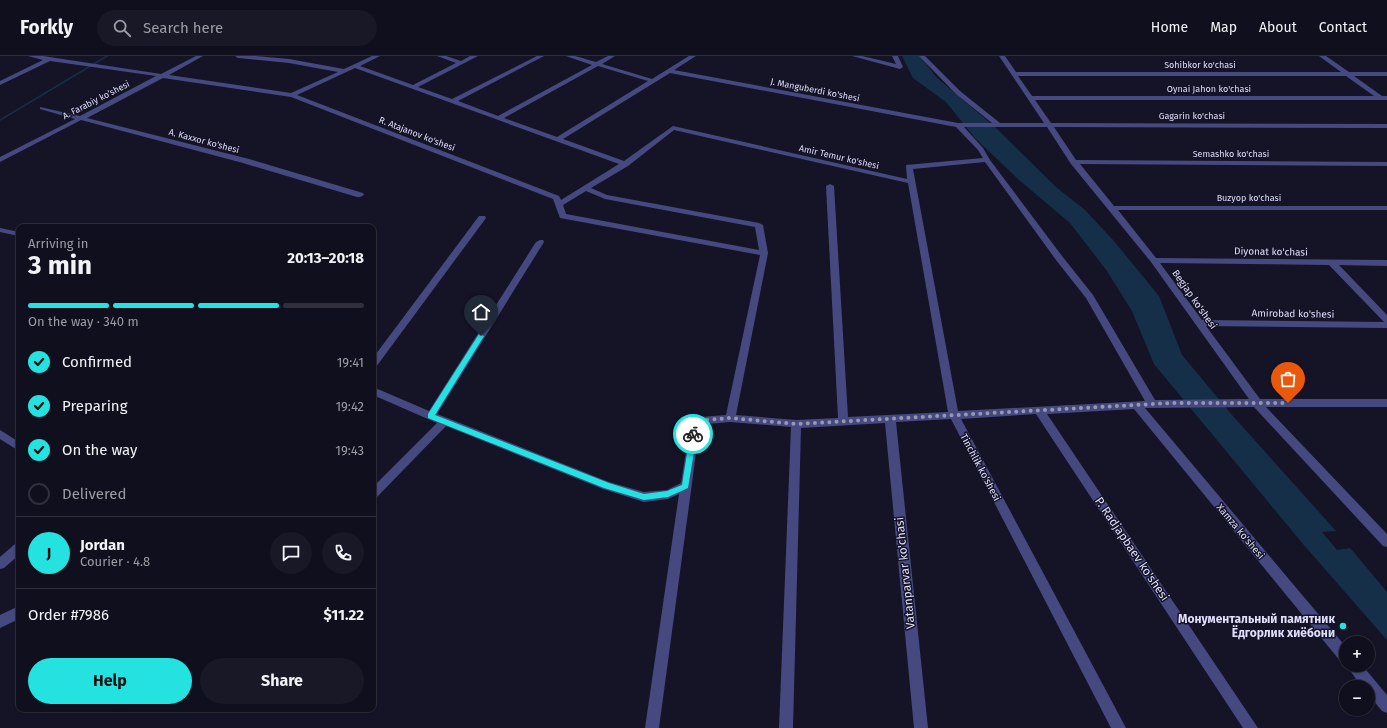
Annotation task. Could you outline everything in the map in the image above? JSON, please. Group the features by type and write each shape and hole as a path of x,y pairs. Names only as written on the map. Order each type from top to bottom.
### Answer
{"street":[{"name":"R. Atajanov ko'shesi","path":"31,56 292,95 556,198 563,216 764,253"},
{"name":"A. Farabiy ko'shesi","path":"0,160 200,56"},
{"path":"238,56 289,61 344,71"},
{"path":"289,61 301,56"},
{"path":"292,95 377,56"},
{"path":"440,56 462,63"},
{"path":"413,87 475,56"},
{"path":"453,101 542,56"},
{"path":"569,56 654,81"},
{"path":"499,118 612,56"},
{"path":"559,139 693,56"},
{"path":"855,56 900,67 895,56"},
{"path":"922,56 937,74 995,124"},
{"name":"Begjap ko'shesi","path":"1002,56 1074,162 1154,260 1256,402 1387,542"},
{"path":"1322,56 1346,74 1384,98 1387,103"},
{"path":"0,83 49,59"},
{"path":"355,66 625,164"},
{"name":"J. Manguberdi ko'shesi","path":"669,71 961,125 995,124"},
{"name":"Sohibkor ko'chasi","path":"1013,74 1387,74"},
{"name":"Oynai Jahon ko'chasi","path":"1030,98 1384,98"},
{"name":"A. Kaxxor ko'shesi","path":"42,108 246,161 360,195"},
{"name":"Gagarin ko'chasi","path":"995,124 1387,126"},
{"path":"961,125 981,149 1059,258 1090,297 1152,404"},
{"name":"Amir Temur ko'shesi","path":"625,164 673,128 911,182"},
{"path":"911,182 910,167 988,160"},
{"name":"Semashko ko'chasi","path":"1074,162 1387,164"},
{"path":"559,204 625,164"},
{"name":"Tinchlik ko'shesi","path":"911,182 954,415 1119,728"},
{"path":"830,186 843,421"},
{"path":"585,188 605,197 759,225 764,253 730,418"},
{"name":"Buzyop ko'chasi","path":"1112,208 1387,208"},
{"path":"376,362 482,218"},
{"path":"0,230 16,233"},
{"path":"431,416 540,242"},
{"name":"Diyonat ko'chasi","path":"1154,260 1387,263"},
{"path":"1331,262 1387,320"},
{"name":"Amirobad ko'shesi","path":"1199,323 1387,325"},
{"path":"376,392 431,416 607,486 644,497 668,494 686,486"},
{"path":"652,728 694,430 704,420 730,418 796,424 1171,403 1387,403"},
{"name":"Xamza ko'shesi","path":"1137,405 1152,425 1339,649"},
{"name":"P. Radjapbaev ko'shesi","path":"1039,410 1250,728"},
{"name":"Vatanparvar ko'chasi","path":"890,418 921,728"},
{"path":"376,491 445,421"},
{"path":"786,728 796,424"},
{"path":"0,434 16,444"},
{"path":"0,564 16,551"},
{"path":"0,622 16,614"},
{"path":"1359,672 1387,706"}],"water":[{"path":"902,56 920,56 936,77 996,128 1057,188 1084,209 1113,240 1159,296 1182,355 1232,415 1336,531 1387,592 1387,640 1303,544 1154,364 1132,311 1107,271 1070,223 1018,179 976,139 946,102 913,78"}],"pier":[{"path":"1336,531 1351,548 1337,550 1322,532"}],"waterway":[{"path":"0,120 107,56"}],"way so far":[{"path":"693,434 694,430 704,420 730,418 796,424 1171,403 1288,403"}],"place":[{"name":"Монументальный памятник Ёдгорлик хиёбони","path":"1343,626"}],"route":[{"path":"481,336 431,416 607,486 644,497 668,494 686,486 693,434"}]}
